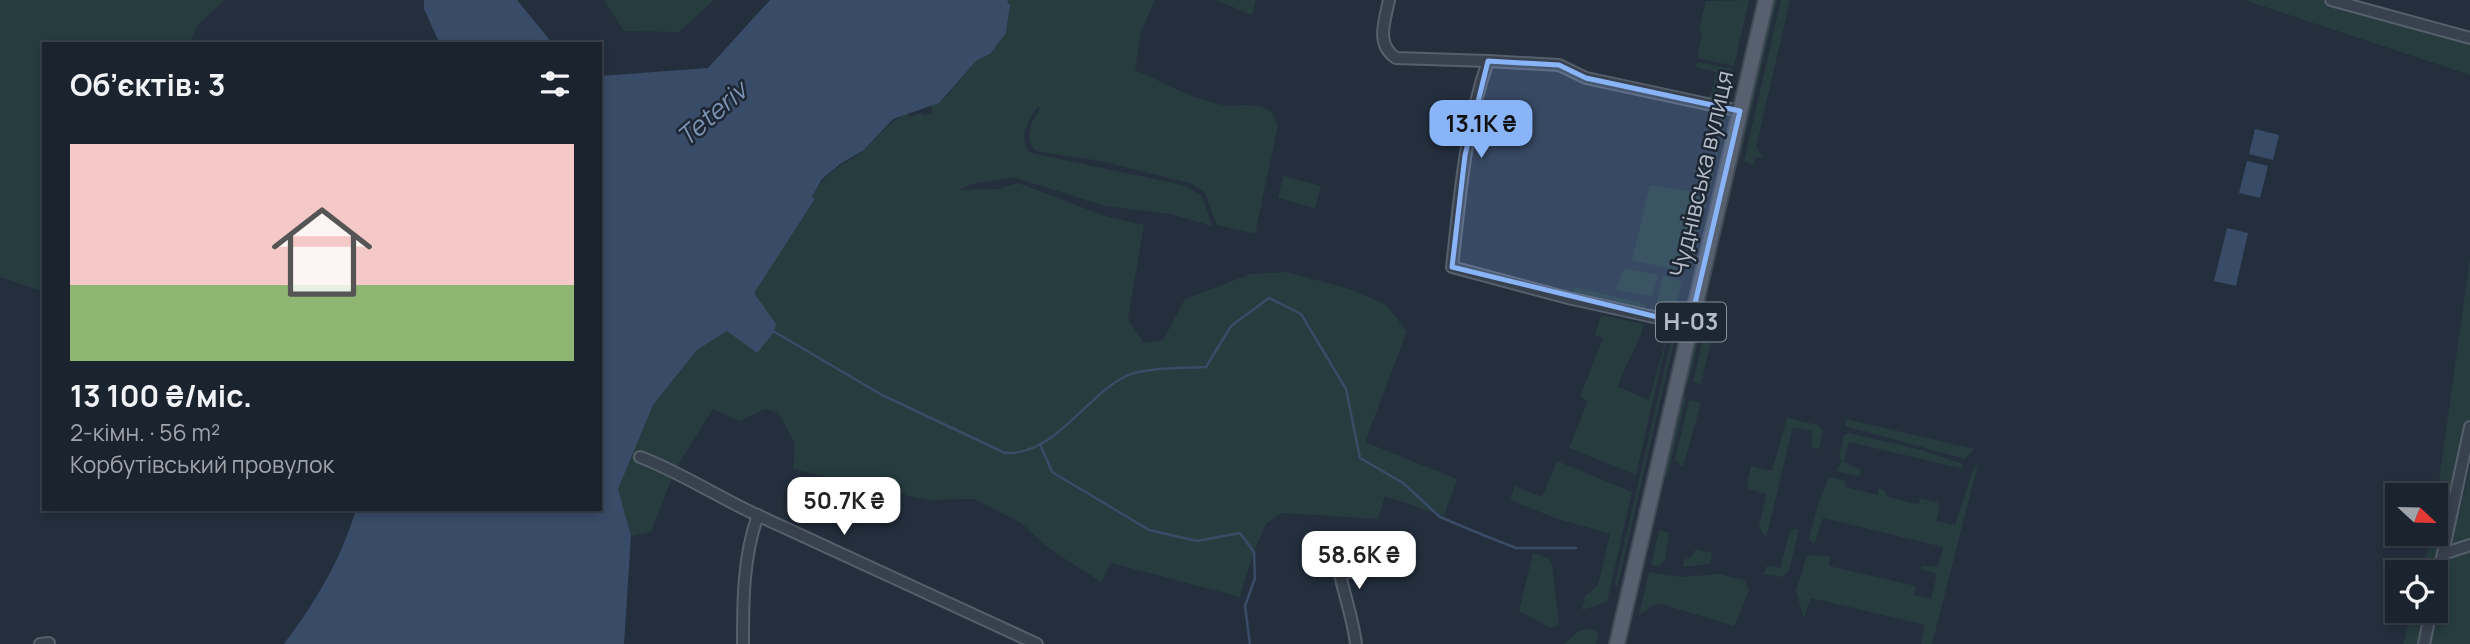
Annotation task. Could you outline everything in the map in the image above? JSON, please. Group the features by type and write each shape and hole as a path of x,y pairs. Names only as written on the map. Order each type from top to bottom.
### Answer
{"main road":[{"name":"Чуднівська вулиця","path":"1737,110 1759,0"},
{"name":"Чуднівська вулиця","path":"1611,644 1737,110 1766,0"},
{"name":"Чуднівська вулиця","path":"1617,644 1687,324"}],"street":[{"path":"1389,0 1384,45 1396,58 1559,65 1586,78 1737,110"},
{"path":"2331,0 2470,38"},
{"path":"1488,61 1478,92 1465,155 1452,267 1568,298 1687,324"},
{"path":"2442,560 2469,433"},
{"path":"640,457 675,470 708,492 1037,644"},
{"path":"743,644 743,595 748,550 758,515"},
{"path":"2443,554 2470,545"},
{"path":"1356,644 1352,610 1345,597 1340,574 1369,568 1380,557 1402,556"},
{"path":"2424,644 2428,623"}],"highlighted area":[{"path":"1488,61 1559,65 1586,78 1740,111 1690,325 1452,267 1465,155"}],"green space":[{"path":"0,0 224,0 196,27 191,42 42,42 42,291 0,277"},
{"path":"604,0 714,0 679,32 624,31"},
{"path":"1007,0 1155,0 1141,32 1135,70 1212,103 1265,108 1270,111 1278,125 1255,234 1217,225 1205,193 1193,184 1100,161 1036,151 1029,135 1040,109 1038,107 1024,136 1031,153 1183,185 1202,196 1212,226 1170,214 1105,206 1013,177 972,184 958,190 997,189 1018,183 1105,216 1144,225 1128,319 1144,343 1163,340 1185,299 1251,274 1287,272 1349,289 1385,304 1407,331 1365,442 1457,479 1444,516 1385,496 1378,519 1282,513 1266,524 1253,554 1240,597 1111,563 1101,582 1051,550 1021,523 974,499 927,500 793,469 795,443 778,413 765,409 739,421 713,409 675,470 651,532 631,536 617,489 653,405 697,350 727,331 815,200 812,198 824,179 865,149 901,117 908,113 909,117 933,113 931,106 945,98 977,60 990,54 1007,28 1010,2"},
{"path":"1216,0 1256,0 1252,15"},
{"path":"1749,0 1734,66 1697,58 1702,34 1699,29 1706,1"},
{"path":"1773,0 1777,0 1740,159 1738,153"},
{"path":"1781,0 1790,0 1756,147 1763,158 1756,157 1753,166 1744,161"},
{"path":"2244,0 2329,0 2470,38 2470,75"},
{"path":"1697,62 1733,69 1726,104 1706,99 1712,93 1716,72 1696,67"},
{"path":"1725,113 1726,117 1690,272 1687,271"},
{"path":"1283,176 1321,186 1315,208 1278,198"},
{"path":"1650,185 1702,193 1684,272 1632,260"},
{"path":"2470,258 2470,427 2448,521 2448,483 2439,483"},
{"path":"1624,268 1658,275 1652,296 1616,290"},
{"path":"1663,275 1682,282 1676,305 1657,301"},
{"path":"1574,287 1646,304 1644,310 1573,294"},
{"path":"1712,301 1720,302 1701,384 1693,382"},
{"path":"1707,302 1688,383 1685,382 1702,308"},
{"path":"1601,315 1644,324 1618,387 1649,400 1670,326 1636,475 1569,448 1588,401 1580,397 1603,338 1595,335"},
{"path":"1673,332 1674,341 1617,588 1615,584"},
{"path":"1681,397 1686,397 1667,478 1664,474"},
{"path":"1689,400 1701,403 1683,467 1675,460"},
{"path":"1787,418 1818,425 1823,431 1819,449 1812,448 1812,431 1793,427 1766,538 1759,527 1766,494 1749,489 1747,483 1751,466 1772,471"},
{"path":"1846,419 1974,449 1965,459 1845,426"},
{"path":"1849,433 1922,450 1962,464 1964,469 1849,442 1844,462 1861,470 1859,476 1836,471 1842,462 1839,456 1844,435"},
{"path":"1557,461 1632,492 1607,602 1582,610 1585,596 1598,585 1610,534 1555,518 1510,500 1515,486 1542,497"},
{"path":"1978,464 1932,644 1921,644 1925,625 1811,598 1804,618 1796,591 1807,555 1830,556 1829,566 1916,586 1914,595 1931,599 1937,574 1921,569 1922,566 1938,567 1943,547 1823,518 1814,545 1809,539 1818,504 1829,477 1845,481 1846,487 1878,495 1878,488 1884,490 1888,497 1917,504 1920,503 1919,498 1937,502 1940,507 1936,521 1955,525 1973,470"},
{"path":"2470,468 2470,644 2427,644 2432,623 2448,623 2448,560"},
{"path":"1659,530 1669,533 1665,559 1659,566 1651,565"},
{"path":"1799,530 1789,571 1781,577 1763,574 1767,566 1780,568 1790,531"},
{"path":"2429,546 2442,546 2439,560 2425,560"},
{"path":"1696,549 1712,553 1710,564 1683,567 1684,560 1691,557"},
{"path":"1533,553 1548,558 1552,563 1559,625 1550,628 1519,611"},
{"path":"1649,572 1681,577 1719,574 1744,580 1749,590 1734,626 1658,603 1639,615"},
{"path":"2409,623 2428,623 2424,644 2403,644"},
{"path":"1590,628 1599,633 1596,644 1564,644 1579,631"}],"water":[{"path":"424,0 517,0 551,42 439,42 424,9"},
{"name":"Teteriv","path":"770,0 1007,0 1010,5 1006,33 990,54 977,60 939,103 893,119 864,150 840,164 822,179 812,197 815,199 754,293 776,324 774,332 757,353 727,331 697,350 653,405 618,489 631,536 624,644 284,644 326,580 343,546 355,511 602,511 602,76 708,68"},
{"path":"2255,129 2279,135 2273,160 2249,154"},
{"path":"2247,161 2268,166 2260,198 2239,193"},
{"path":"2227,228 2248,233 2236,286 2214,281"}],"waterway":[{"path":"773,331 882,395 1005,453 1040,445 1111,385 1126,376 1154,369 1206,367 1231,326 1269,298 1301,314 1346,389 1360,458 1403,483 1440,517 1483,535 1516,548 1576,548"},
{"path":"1040,444 1052,472 1149,530 1197,541 1240,533 1254,552 1255,578 1245,606 1250,644"}]}
